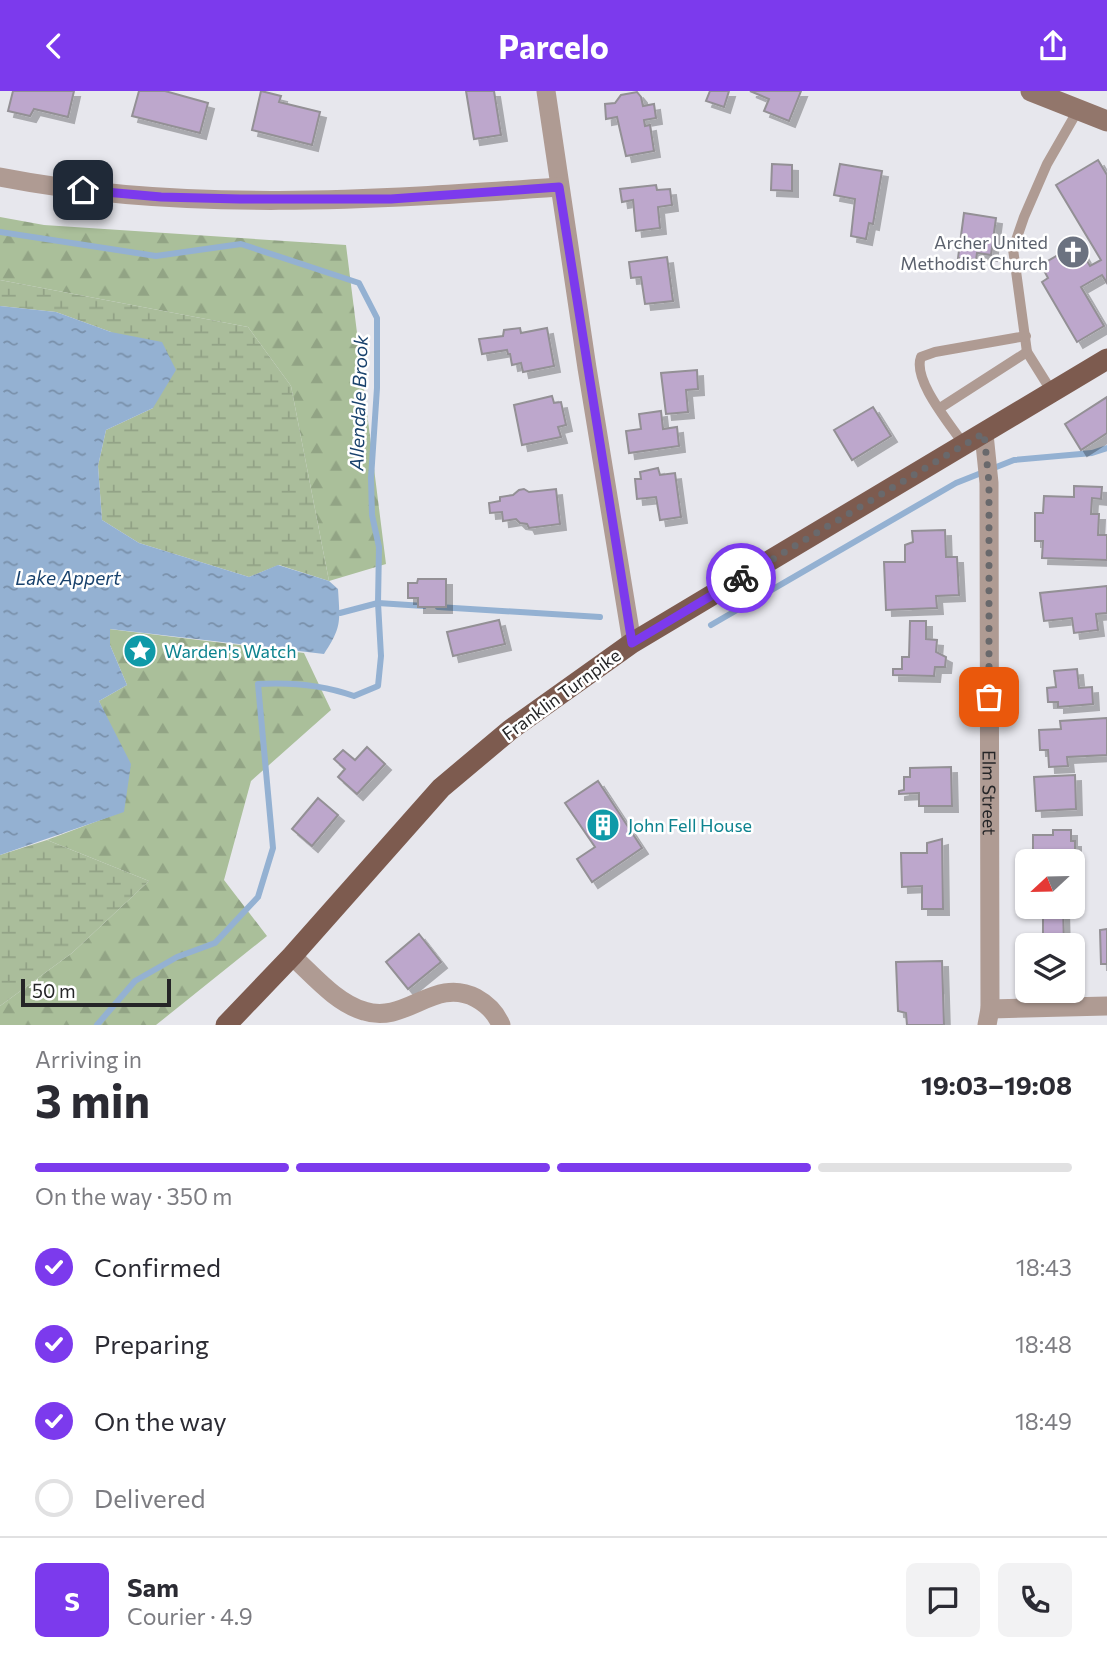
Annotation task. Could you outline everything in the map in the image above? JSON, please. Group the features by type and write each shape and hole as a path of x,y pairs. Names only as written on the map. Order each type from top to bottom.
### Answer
{"main road":[{"path":"1031,91 1107,121"},
{"name":"Franklin Turnpike","path":"226,1025 292,956 440,788 510,730 632,643 1107,359"}],"street":[{"path":"545,91 632,643"},
{"path":"0,177 83,190 161,197 240,199 391,199 559,187"},
{"name":"Elm Street","path":"984,433 989,483 989,1017"},
{"path":"292,956 344,1001 365,1012 384,1014 400,1011 434,994 450,992 468,994 484,1003 498,1017 501,1025"},
{"path":"989,1017 1107,1006"}],"lane":[{"path":"1052,392 1027,352 1013,249 1047,164 1078,110"},
{"path":"964,445 921,377 921,357 935,352 1026,336"},
{"path":"940,408 1027,352"}],"green space":[{"path":"0,217 44,225 346,245 386,564 329,581 291,386 248,327 0,280"},
{"path":"0,280 248,327 291,386 329,581 279,565 249,577 139,543 102,520 98,466 106,430 153,408 111,332 56,312 0,306"},
{"path":"109,629 304,653 331,710 251,781 224,880 267,936 156,1025 0,1025 0,1006 72,953 149,881 47,840 124,811 109,723 99,701 127,685 110,645"},
{"path":"47,840 149,881 72,953 0,1006 0,855"}],"water":[{"name":"Lake Appert","path":"0,306 56,312 111,332 162,342 176,370 153,408 106,430 98,466 102,520 139,543 249,577 278,565 329,581 338,589 339,617 337,630 324,654 110,629 110,645 127,685 99,701 131,764 124,812 0,855"}],"building":[{"path":"13,91 74,91 68,117 34,109 30,116 8,111"},
{"path":"139,91 165,91 208,103 200,133 132,116"},
{"path":"261,91 281,96 279,102 320,112 312,145 252,130"},
{"path":"466,91 494,91 501,135 474,139"},
{"path":"710,91 729,91 724,107 706,101"},
{"path":"750,91 801,91 789,121 764,111 769,99"},
{"path":"637,92 643,106 654,104 656,118 644,120 645,126 650,125 654,151 626,156 617,117 606,119 605,104 615,103 621,95"},
{"name":"Archer United Methodist Church","path":"1098,160 1107,175 1107,283 1102,275 1081,287 1104,326 1077,342 1042,282 1048,278 1041,265 1077,244 1090,266 1101,260 1056,185"},
{"path":"772,164 792,165 792,191 771,190"},
{"path":"840,164 882,171 873,224 869,223 866,239 851,236 855,199 834,195"},
{"path":"656,185 657,190 670,189 672,205 658,207 660,228 636,231 633,200 622,202 620,189"},
{"path":"964,213 996,218 991,255 977,253 976,260 958,258"},
{"path":"667,257 673,301 645,304 641,277 631,278 629,262"},
{"path":"520,328 521,333 547,328 554,366 523,372 521,363 512,365 507,350 482,354 479,339 503,336 504,330"},
{"path":"697,370 698,389 686,390 688,412 666,414 661,373"},
{"path":"552,396 554,403 561,402 566,425 558,427 561,437 522,445 514,405"},
{"path":"1107,397 1107,433 1081,450 1065,424"},
{"path":"873,407 891,436 852,460 834,430"},
{"path":"661,411 663,429 677,427 679,446 629,453 626,431 641,429 639,414"},
{"path":"658,468 660,475 675,473 681,517 660,520 656,497 637,499 635,479 641,479 640,472"},
{"path":"1074,486 1102,487 1101,499 1092,498 1091,514 1099,514 1098,535 1107,535 1107,560 1042,558 1043,541 1035,541 1035,513 1043,513 1044,496 1074,497"},
{"path":"524,489 529,492 556,489 560,524 529,528 527,524 516,519 503,521 502,512 490,513 489,503 500,501 500,497 513,495"},
{"path":"945,530 946,557 957,557 959,595 936,596 937,608 886,610 884,562 905,562 905,545 913,542 912,531"},
{"path":"418,579 446,579 446,607 418,607 418,598 408,598 408,583 417,583"},
{"path":"1107,586 1107,613 1096,614 1098,630 1074,633 1072,618 1044,621 1040,593"},
{"path":"499,620 505,644 453,656 447,632"},
{"path":"910,621 926,621 926,639 937,640 936,652 946,657 945,667 935,667 934,676 893,675 893,669 902,669 902,657 909,657"},
{"path":"1077,669 1079,688 1092,687 1093,704 1058,707 1058,702 1048,702 1047,688 1056,687 1054,671"},
{"path":"1107,718 1107,755 1067,757 1068,766 1049,767 1048,750 1040,750 1039,730 1061,729 1060,721"},
{"path":"367,747 385,764 357,794 338,777 345,769 334,759 343,750 355,760"},
{"path":"951,767 952,806 919,806 919,793 899,794 899,791 904,790 904,777 910,777 910,768"},
{"path":"1075,775 1076,809 1036,811 1034,777"},
{"name":"John Fell House","path":"598,781 642,848 592,882 577,859 595,847 565,803"},
{"path":"318,798 338,815 312,846 292,829"},
{"path":"1053,830 1071,830 1071,841 1075,841 1075,849 1033,849 1033,835 1053,835"},
{"path":"942,839 943,909 922,909 922,886 902,887 901,853 927,853 927,843"},
{"path":"1043,919 1063,919 1064,933 1043,933"},
{"path":"1107,929 1107,964 1101,964 1100,930"},
{"path":"419,934 441,962 408,989 386,962"},
{"path":"942,961 944,1025 907,1025 906,1013 898,1011 896,962"}],"waterway":[{"name":"Allendale Brook","path":"0,232 156,256 241,244 359,283 377,318 377,388 371,478 372,515 379,547 381,656 378,686 354,696 307,685 258,684 273,848 258,897 215,943 177,957 135,981 97,1025"},
{"name":"Allendale Brook","path":"711,625 956,483 1014,460 1092,453 1107,448"},
{"name":"Allendale Brook","path":"340,613 378,603 424,606"},
{"name":"Allendale Brook","path":"438,607 600,617"}],"way so far":[{"path":"741,578 984,433 989,483 989,697"}],"place":[{"name":"Archer United Methodist Church","path":"1073,252"},
{"name":"Warden's Watch","path":"140,651"},
{"name":"John Fell House","path":"603,825"}],"route":[{"path":"83,190 161,197 391,199 559,187 632,643 741,578"}]}
